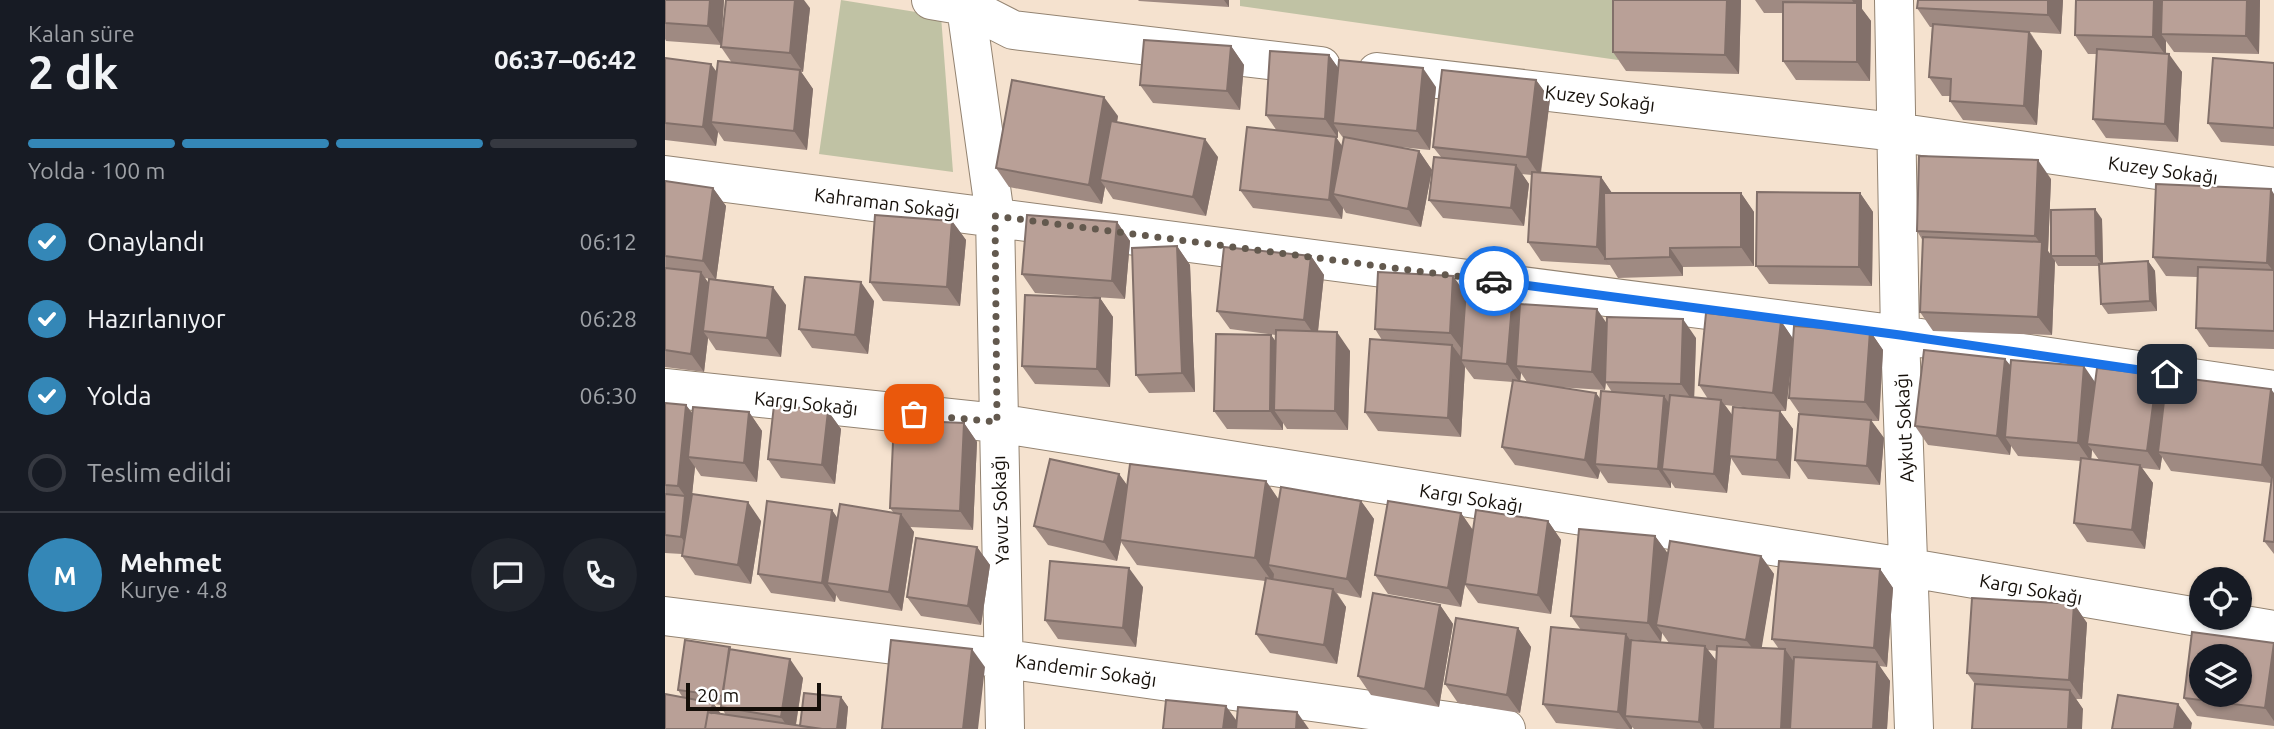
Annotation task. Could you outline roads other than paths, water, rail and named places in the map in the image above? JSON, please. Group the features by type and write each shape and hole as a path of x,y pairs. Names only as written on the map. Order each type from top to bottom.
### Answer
{"street":[{"name":"Aykut Sokağı","path":"1894,0 1900,335 1914,729"},
{"name":"Kuzey Sokağı","path":"954,2 1013,30 1895,132 2274,187"},
{"name":"Yavuz Sokağı","path":"954,2 995,216 1005,729"},
{"name":"Kahraman Sokağı","path":"665,175 1900,335 2274,390"},
{"name":"Kargı Sokağı","path":"665,388 997,422 1910,568 2274,630"},
{"name":"Kandemir Sokağı","path":"665,616 1005,659 1506,729"}]}
